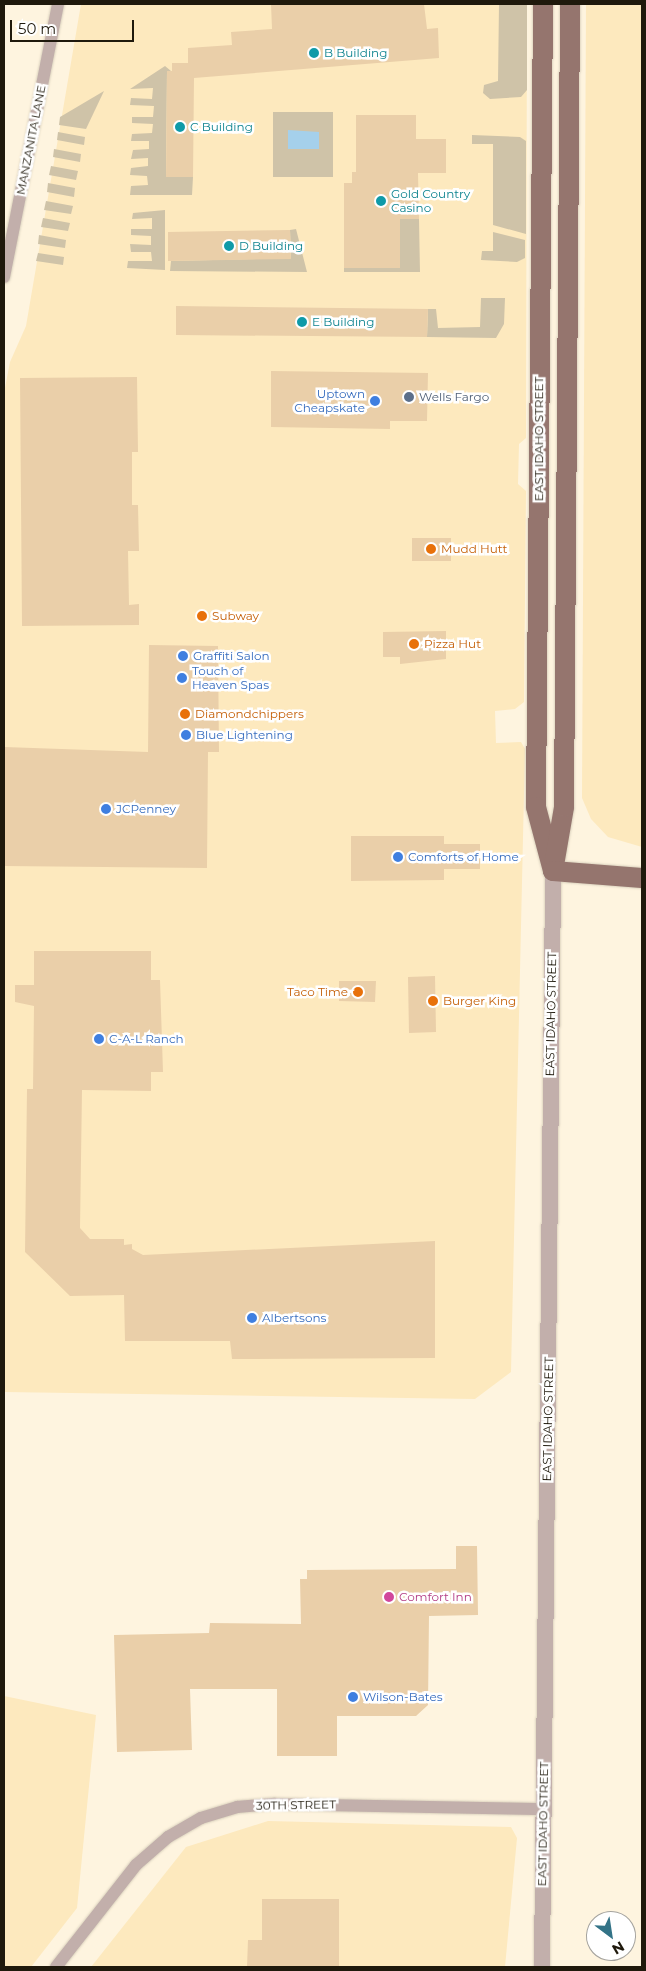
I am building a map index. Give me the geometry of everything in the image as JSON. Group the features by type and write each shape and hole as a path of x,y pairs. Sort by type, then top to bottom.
{"main road":[{"name":"EAST IDAHO STREET","path":"543,4 536,807 553,871"},
{"name":"EAST IDAHO STREET","path":"553,871 564,814 570,4"},
{"path":"553,871 642,878"}],"street":[{"name":"MANZANITA LANE","path":"4,277 58,4"},
{"name":"EAST IDAHO STREET","path":"542,1967 553,871"},
{"name":"30TH STREET","path":"56,1967 136,1865 168,1837 201,1818 237,1807 275,1804 544,1808"}],"shaded area":[{"path":"81,4 527,4 526,438 519,444 518,484 526,491 524,702 515,709 495,711 496,743 521,742 525,749 511,1372 475,1399 4,1392 4,393 10,362 26,326"},
{"path":"499,4 527,4 527,90 521,97 490,99 483,93 484,85 498,81"},
{"path":"586,4 642,4 642,847 608,837 591,819 582,798"},
{"path":"165,66 171,71 167,71 166,176 193,177 192,195 130,195 131,186 148,185 147,176 130,175 131,168 148,166 148,158 131,159 133,150 149,149 149,141 131,141 132,134 152,133 153,124 132,123 132,117 153,117 154,106 130,105 131,98 152,99 153,88 130,89"},
{"path":"104,91 86,129 59,125 60,117"},
{"path":"273,112 333,112 333,177 273,177"},
{"path":"58,132 85,137 84,145 57,140"},
{"path":"472,135 520,137 526,141 526,234 493,225 493,144 472,144"},
{"path":"54,149 81,154 80,162 53,157"},
{"path":"51,166 78,171 76,180 49,175"},
{"path":"48,183 75,188 74,197 47,192"},
{"path":"46,201 73,206 71,214 44,210"},
{"path":"165,210 165,270 127,268 128,261 152,261 151,252 131,252 130,244 151,245 151,236 131,235 131,229 152,229 152,218 132,219 133,213"},
{"path":"43,218 70,223 68,231 41,227"},
{"path":"400,219 419,219 420,272 344,272 344,268 400,268"},
{"path":"296,229 307,272 170,271 171,261 291,258 290,230"},
{"path":"493,232 525,240 525,258 517,262 481,260 482,251 493,251"},
{"path":"39,235 66,240 65,248 38,244"},
{"path":"38,253 64,257 63,265 36,261"},
{"path":"481,298 505,298 504,324 496,338 427,337 428,309 436,309 438,328 480,327"},
{"path":"4,1696 96,1715 77,1908 31,1967 4,1967"},
{"path":"268,1821 511,1827 517,1838 505,1967 91,1967 186,1847"}],"water":[{"path":"288,130 319,132 319,149 288,149"}],"building":[{"path":"271,4 424,4 427,29 438,28 439,58 194,78 193,177 166,177 167,71 172,71 172,63 188,63 188,48 232,45 231,32 272,29"},
{"name":"Gold Country Casino","path":"356,115 416,115 416,139 446,139 446,173 418,173 419,219 400,219 400,268 344,268 344,183 352,183 352,172 356,172"},
{"name":"D Building","path":"290,230 291,259 168,261 168,232"},
{"name":"E Building","path":"176,306 428,309 427,337 176,335"},
{"path":"271,371 428,373 427,421 390,421 390,429 271,427"},
{"path":"137,377 138,452 132,452 132,505 138,505 139,551 128,551 129,605 139,604 139,625 22,626 20,378"},
{"name":"Mudd Hutt","path":"412,538 451,538 451,561 412,561"},
{"name":"Pizza Hut","path":"446,631 446,659 400,664 400,657 383,657 383,632"},
{"name":"JCPenney","path":"149,645 218,646 219,752 208,752 207,868 4,866 4,747 148,752"},
{"name":"Comforts of Home","path":"351,836 444,836 444,844 480,844 480,869 444,869 444,880 351,881"},
{"path":"34,951 151,951 151,980 160,980 163,1072 151,1072 151,1091 82,1090 80,1228 90,1239 124,1239 124,1245 132,1244 132,1249 143,1255 435,1241 435,1358 232,1359 230,1341 125,1341 124,1295 70,1296 25,1252 27,1089 33,1089 34,1006 15,1002 15,985 34,985"},
{"path":"435,976 436,1032 409,1033 408,977"},
{"path":"339,981 376,981 375,1002 339,1001"},
{"path":"456,1546 477,1546 478,1615 429,1616 428,1705 416,1716 337,1716 337,1756 277,1756 277,1689 190,1689 192,1750 117,1752 114,1635 209,1633 210,1623 301,1624 300,1579 307,1579 307,1570 456,1569"},
{"path":"262,1899 339,1899 339,1967 247,1967 248,1940 262,1940"}],"place":[{"name":"B Building","path":"314,53"},
{"name":"C Building","path":"180,127"},
{"name":"Gold Country Casino","path":"381,201"},
{"name":"D Building","path":"229,246"},
{"name":"E Building","path":"302,322"},
{"name":"Wells Fargo","path":"409,397"},
{"name":"Uptown Cheapskate","path":"375,401"},
{"name":"Mudd Hutt","path":"431,549"},
{"name":"Subway","path":"202,616"},
{"name":"Pizza Hut","path":"414,644"},
{"name":"Graffiti Salon","path":"183,656"},
{"name":"Touch of Heaven Spas","path":"182,678"},
{"name":"Diamondchippers","path":"185,714"},
{"name":"Blue Lightening","path":"186,735"},
{"name":"JCPenney","path":"106,809"},
{"name":"Comforts of Home","path":"398,857"},
{"name":"Taco Time","path":"358,992"},
{"name":"Burger King","path":"433,1001"},
{"name":"C-A-L Ranch","path":"99,1039"},
{"name":"Albertsons","path":"252,1318"},
{"name":"Comfort Inn","path":"389,1597"},
{"name":"Wilson-Bates","path":"353,1697"}]}
